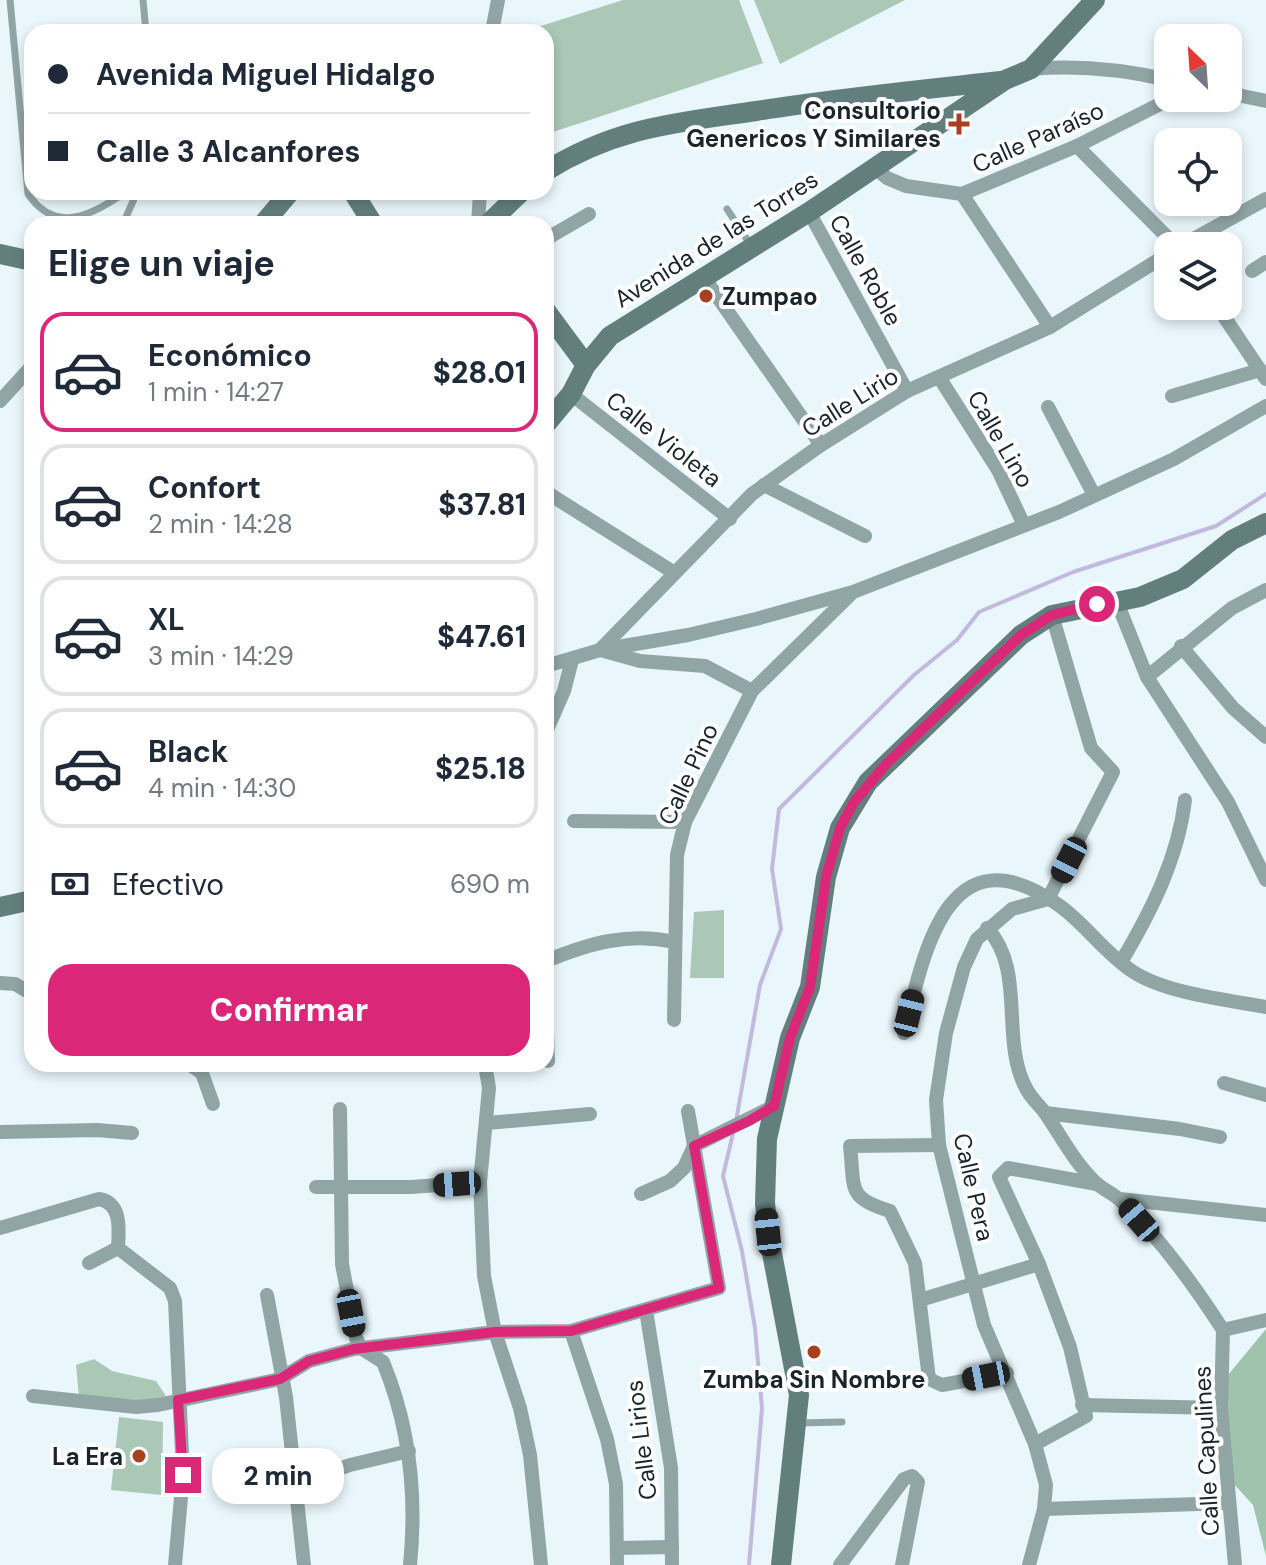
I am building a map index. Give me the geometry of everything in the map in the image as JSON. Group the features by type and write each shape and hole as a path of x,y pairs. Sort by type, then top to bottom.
{"street":[{"path":"494,24 498,0"},
{"name":"Avenida de las Torres","path":"554,414 571,394 586,365 610,336 809,212 1005,80 1031,69 1095,0"},
{"path":"1031,69 1083,65 1154,77"},
{"path":"554,166 575,153 635,129 814,102 1005,80"},
{"path":"1242,96 1266,101"},
{"name":"Calle Paraíso","path":"874,167 887,178 906,186 962,194 1077,146 1154,107"},
{"path":"1077,146 1165,232"},
{"path":"962,194 1050,327"},
{"path":"1205,232 1266,199"},
{"path":"270,216 283,200"},
{"path":"496,216 513,200"},
{"name":"Calle Roble","path":"809,212 907,391"},
{"path":"554,234 589,214"},
{"path":"0,254 24,259"},
{"path":"1252,271 1266,262"},
{"name":"Calle Lirio","path":"600,650 673,572 764,485 821,445 907,391 977,356 1050,327 1154,263"},
{"path":"705,279 821,445"},
{"path":"1172,396 1263,374 1226,320"},
{"path":"554,322 586,365"},
{"path":"0,401 24,375"},
{"name":"Calle Lino","path":"939,377 998,470 1024,525"},
{"name":"Calle Violeta","path":"571,394 730,519"},
{"name":"Calle Pino","path":"554,664 600,650 688,635 853,592 1024,525 1174,459 1266,406"},
{"path":"1048,407 1094,495"},
{"path":"764,485 865,536"},
{"path":"554,497 673,572"},
{"path":"781,1565 799,1423 796,1371 765,1203 767,1139 790,1038 813,974 826,877 840,828 854,802 887,763 999,655 1052,615 1117,602 1183,579 1232,540 1266,523"},
{"path":"1147,677 1181,646 1232,608 1266,590"},
{"name":"Calle Pino","path":"674,1020 677,855 685,822 752,691 853,592"},
{"path":"1117,602 1147,677 1228,802 1266,880"},
{"path":"1048,899 1113,772 1091,748 1052,615"},
{"path":"1181,646 1233,708 1266,737"},
{"path":"600,650 640,661 705,666 752,691"},
{"path":"554,714 572,660"},
{"path":"1121,962 1166,876 1185,800"},
{"path":"574,821 685,822"},
{"path":"904,1033 940,916 950,902 971,884 988,882 1017,884 1048,899 1069,913 1121,962 1150,980 1266,1007"},
{"name":"Calle Pera","path":"1029,1565 1044,1509 1046,1485 1035,1444 984,1325 939,1145 936,1100 946,1033 964,967 977,939 1012,909 1048,899"},
{"path":"0,907 24,902"},
{"path":"987,928 1000,942 1006,958 1019,1072 1071,1154 1097,1184 1120,1199 1175,1262 1223,1330"},
{"path":"554,958 594,943 628,937 675,942"},
{"path":"0,983 15,984 24,989"},
{"path":"201,1072 213,1104"},
{"path":"486,1072 489,1088 487,1123 480,1182 484,1276 495,1332 520,1408 530,1455 541,1565"},
{"path":"1224,1083 1266,1095"},
{"path":"641,1194 670,1181 684,1168 698,1144 774,1106"},
{"path":"340,1109 344,1189 342,1264 361,1348 383,1362 409,1451 414,1510 410,1565"},
{"path":"33,1396 136,1407 280,1379 309,1361 361,1348 495,1332 571,1331 719,1288 698,1144 688,1111"},
{"path":"1045,1113 1180,1129 1220,1137"},
{"path":"487,1123 590,1114"},
{"path":"0,1132 97,1130 132,1133"},
{"path":"939,1145 850,1146 857,1195 863,1203 890,1211 897,1219 915,1263 929,1379 934,1384 1007,1373"},
{"path":"1035,1444 1084,1420 1082,1405 1070,1347 1039,1264 999,1177 1008,1168 1097,1184"},
{"path":"316,1187 344,1189 480,1182"},
{"path":"1,1223 99,1199 115,1208 119,1225 118,1248"},
{"path":"1120,1199 1266,1215"},
{"path":"89,1263 118,1248"},
{"path":"118,1248 170,1288 175,1301 183,1475 175,1565"},
{"path":"920,1300 1039,1264"},
{"path":"267,1295 275,1329 280,1379 286,1397 304,1565"},
{"name":"Calle Lirios","path":"646,1310 671,1468 672,1565"},
{"name":"Calle Capulines","path":"1235,1565 1221,1408 1223,1330 1266,1320"},
{"path":"571,1331 607,1439 616,1484 617,1565"},
{"path":"1082,1405 1221,1408"},
{"path":"296,1484 350,1465 409,1451"},
{"path":"840,1565 904,1479 912,1476 918,1482 902,1565"},
{"path":"1044,1509 1229,1503"},
{"path":"617,1548 672,1547"}],"lane":[{"path":"10,0 24,151"},
{"path":"143,0 145,24"},
{"path":"32,200 40,211 51,216"},
{"path":"74,216 86,214 111,200"},
{"path":"727,209 753,247"},
{"path":"799,1423 842,1422"}],"green space":[{"path":"623,0 739,0 763,63 554,132 554,24 547,24"},
{"path":"754,0 905,0 780,64"},
{"path":"724,910 724,978 690,978 694,912"},
{"path":"1266,1329 1266,1556 1253,1505 1232,1482 1223,1381"},
{"path":"94,1359 112,1371 156,1381 166,1396 141,1403 79,1397 76,1365"},
{"name":"La Era","path":"119,1417 163,1422 162,1495 111,1490"}],"waterway":[{"path":"736,1121 760,985 781,929 772,869 779,809 914,675 957,640 979,612 1073,572 1216,526 1266,494"},
{"path":"734,1129 723,1176 742,1251 755,1328 762,1408 749,1565"}],"place":[{"name":"Consultorio Genericos Y Similares","path":"959,124"},
{"name":"Zumpao","path":"706,296"},
{"name":"Zumba Sin Nombre","path":"814,1352"},
{"name":"La Era","path":"139,1456"}],"route":[{"path":"183,1475 178,1400 280,1379 309,1361 354,1349 495,1332 571,1331 719,1288 694,1146 774,1106 790,1038 810,987 816,961 826,877 840,828 854,802 887,763 1021,635 1052,615 1097,604"}]}
